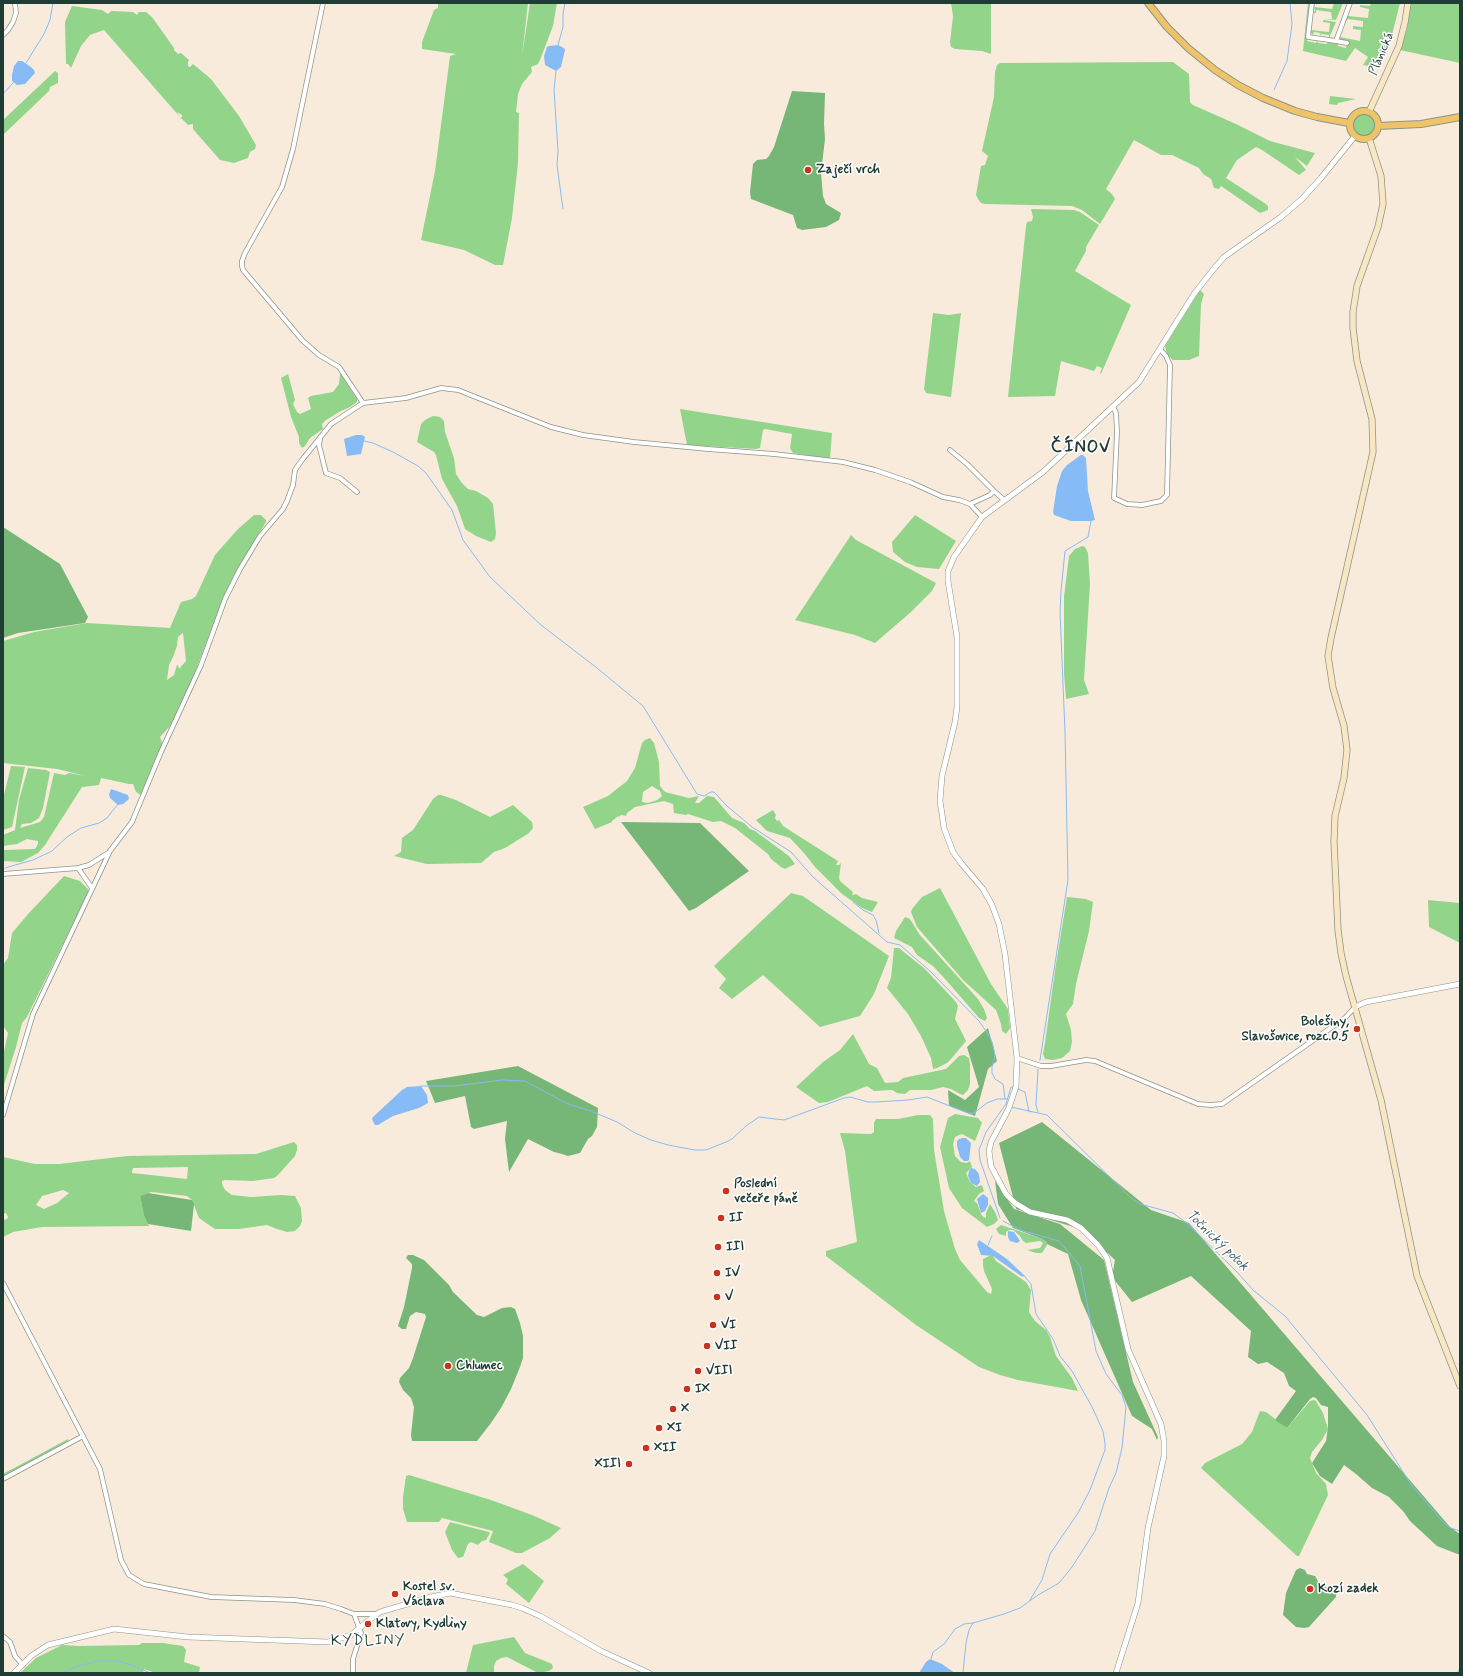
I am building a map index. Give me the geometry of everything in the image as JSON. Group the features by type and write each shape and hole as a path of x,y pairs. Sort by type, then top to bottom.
{"main road":[{"path":"1148,3 1170,30 1188,48 1211,67 1238,85 1262,98 1295,111 1350,123"},
{"name":"Plánická","path":"1369,112 1397,50 1403,33 1408,3"},
{"path":"1357,112 1369,112 1376,117 1378,126 1376,133 1369,138 1362,139 1355,136 1350,130 1350,123 1352,116 1357,112"},
{"path":"1378,126 1421,124 1460,117"},
{"path":"1369,138 1380,172 1382,185 1382,212 1359,279 1353,312 1354,349 1372,419 1373,452 1328,656 1333,688 1344,726 1347,750 1344,778 1335,816 1334,869 1341,954 1381,1100 1417,1276 1460,1386"}],"street":[{"path":"3,35 13,22 16,13 16,3"},
{"path":"323,3 293,149 282,187 245,253 242,266 243,270 303,341 319,355 343,371 363,403"},
{"path":"1312,3 1308,37 1347,43"},
{"path":"1336,41 1350,3"},
{"path":"1116,1673 1138,1603 1148,1528 1164,1456 1164,1442 1161,1424 1128,1349 1107,1258 1098,1245 1081,1228 1067,1220 1035,1213 1022,1208 1010,1199 997,1179 991,1166 989,1151 991,1142 1012,1102 1017,1081 1017,1058 1000,924 983,889 953,852 944,828 940,801 942,776 955,722 957,707 958,637 948,581 948,571 954,557 982,517 1043,472 1139,382 1194,294 1224,257 1281,217 1302,200 1355,136"},
{"path":"1113,407 1116,413 1117,432 1114,498 1122,503 1132,505 1142,505 1161,501 1167,495 1170,365 1166,356 1160,349"},
{"path":"3,1115 33,1014 110,851 134,817 161,752 201,665 226,599 240,569 260,536 283,509 293,485 295,470 321,436 335,421 363,403 376,403 406,398 441,388 458,390 551,427 583,435 634,442 774,454 843,462 875,470 910,482 943,497 970,504 982,517"},
{"path":"321,436 319,445 326,473 340,478 357,492"},
{"path":"950,450 967,464 1004,500"},
{"path":"970,504 990,495 994,491"},
{"path":"3,874 78,868 89,865 110,851"},
{"path":"78,868 92,888"},
{"path":"1017,1058 1041,1066 1051,1066 1086,1060 1095,1061 1198,1104 1222,1104 1345,1018 1355,1007 1366,1002 1460,984"},
{"path":"3,1283 100,1469 124,1568 128,1575 136,1580 144,1584 211,1597 270,1598 309,1602 342,1608 354,1614 377,1614 431,1597 450,1593 512,1605 540,1616 601,1651 649,1673"},
{"path":"3,1479 83,1436"},
{"path":"353,1673 353,1659 361,1633 354,1614"},
{"path":"14,1673 38,1650 48,1645 114,1629 188,1637 328,1642 346,1637 377,1614"},
{"path":"3,1636 10,1642 15,1656 23,1665"}],"green space":[{"path":"438,3 528,3 522,56 530,3 557,3 553,26 540,60 538,64 531,67 532,72 522,84 518,94 516,112 519,113 518,163 512,218 503,265 495,265 464,250 421,240 435,171 450,56 456,54 422,49 422,42 434,10 438,8"},
{"path":"951,3 991,3 991,54 982,51 955,49 951,47 950,43 953,16"},
{"path":"1308,3 1310,3 1307,41 1316,43 1317,40 1318,43 1327,44 1328,42 1338,44 1338,46 1346,48 1348,42 1340,40 1340,37 1360,41 1361,30 1353,29 1353,26 1363,27 1363,21 1348,19 1345,22 1348,16 1368,18 1369,9 1360,7 1360,5 1370,6 1371,3 1400,3 1392,35 1379,68 1363,65 1368,57 1355,48 1346,61 1303,51"},
{"path":"1334,3 1343,3 1336,20 1323,19 1332,19 1331,12 1316,10 1316,13 1313,13 1315,11 1314,7 1332,9"},
{"path":"1410,3 1460,3 1460,63 1400,50 1407,29"},
{"path":"72,6 102,10 108,14 111,11 133,12 137,15 139,12 146,12 152,17 174,50 178,54 181,53 189,60 188,66 190,67 193,64 211,79 239,116 256,145 255,149 250,152 248,158 234,163 220,160 193,129 193,124 188,125 180,117 104,30 90,35 81,46 71,68 68,64 66,64 65,22"},
{"path":"1323,20 1336,22 1329,38 1329,35 1321,34 1321,37 1320,33 1314,32 1313,35 1311,33 1311,30 1329,32 1330,23 1323,22"},
{"path":"1173,62 1189,74 1190,102 1193,105 1270,141 1315,153 1307,166 1295,157 1306,170 1299,175 1256,147 1237,160 1226,178 1266,204 1268,206 1268,210 1260,213 1221,186 1219,189 1214,188 1211,179 1203,174 1199,168 1172,155 1161,155 1134,140 1106,189 1115,199 1100,224 1082,210 1072,206 985,204 981,203 978,199 976,195 981,166 985,165 988,156 982,151 994,97 995,72 997,65 1000,63"},
{"path":"55,71 58,73 58,83 50,87 49,91 3,135 3,120"},
{"path":"792,91 825,93 825,139 821,173 823,196 826,204 841,213 839,220 826,227 802,230 797,228 793,215 751,199 750,192 753,164 757,160 766,159 774,147"},
{"path":"1330,96 1356,99 1338,103 1337,105 1329,104"},
{"path":"1364,114 1372,117 1375,125 1372,133 1364,136 1356,133 1353,125 1356,117"},
{"path":"1031,209 1074,210 1080,212 1099,225 1086,247 1086,251 1075,271 1131,305 1101,374 1102,368 1097,366 1094,371 1061,361 1055,396 1008,397 1026,226 1027,222 1032,221 1033,217"},
{"path":"1200,290 1204,294 1201,304 1199,356 1189,360 1173,360 1167,355 1165,346"},
{"path":"933,313 949,315 961,313 951,397 926,393 924,389"},
{"path":"340,373 357,399 357,402 326,420 322,424 323,429 310,438 302,448 291,417 281,378 288,374 295,400 293,404 297,412 300,414 311,409 308,398 311,396 333,392 339,384"},
{"path":"680,409 832,433 830,459 793,453 790,448 792,434 765,429 763,430 760,448 756,449 687,445"},
{"path":"433,416 440,417 444,421 445,432 454,458 456,474 461,482 468,489 476,491 488,498 493,504 496,533 495,539 491,542 476,536 465,529 457,506 442,479 436,455 434,452 417,442 421,424"},
{"path":"254,515 261,515 266,520 233,577 186,695 170,726 160,737 163,745 141,795 136,792 133,784 101,778 99,785 82,787 45,845 38,853 21,862 3,861 3,850 35,849 38,844 38,841 27,839 17,844 3,846 3,835 15,830 19,800 28,768 46,770 50,772 43,808 39,818 31,823 22,824 20,828 40,822 44,817 54,773 65,775 69,773 86,776 57,769 3,763 3,641 34,632 87,623 170,628 181,602 192,599 196,596 215,555 238,529","holes":["183,633 186,661 179,669 177,665 174,675 167,680 169,665 177,646 178,637"]},
{"path":"915,515 956,541 939,569 917,567 905,562 893,552 892,542"},
{"path":"3,527 60,564 88,617 85,623 18,633 3,638"},
{"path":"851,535 856,540 936,583 932,591 911,612 875,643 855,635 795,620"},
{"path":"1082,546 1085,547 1088,553 1090,584 1084,680 1089,694 1066,699 1064,673 1064,597 1069,556 1075,549"},
{"path":"650,738 654,743 659,762 660,786 665,792 689,798 699,796 695,803 699,803 707,796 714,797 732,818 744,823 750,829 755,831 789,856 795,864 785,869 735,828 721,821 713,822 688,814 674,813 673,804 664,801 635,807 627,813 626,816 622,815 617,817 612,822 595,829 583,807 608,796 627,781 635,768 642,743","holes":["652,786 660,791 662,796 657,800 648,803 642,802 643,792"]},
{"path":"11,766 25,767 12,827 3,830 3,799"},
{"path":"438,795 456,800 490,817 513,805 532,822 533,828 529,833 505,848 494,852 481,863 427,864 394,856 401,852 402,838 413,830 433,799"},
{"path":"773,810 776,815 775,818 777,821 779,820 783,826 838,861 836,865 841,863 840,881 853,892 852,895 856,894 862,898 878,902 872,912 862,908 842,894 815,867 790,838 767,831 756,820"},
{"path":"621,822 700,823 749,871 696,908 689,911"},
{"path":"64,876 80,881 88,889 88,893 27,1017 22,1023 3,1088 3,1056 8,1033 3,1026 3,965 8,958 12,933"},
{"path":"940,888 991,984 1008,1009 1010,1028 1006,1034 1002,1031 996,1010 963,980 917,927 911,912 912,909 922,897"},
{"path":"791,893 803,896 889,956 874,994 860,1016 820,1027 763,975 732,999 719,988 726,979 714,966"},
{"path":"1067,897 1086,899 1093,902 1089,931 1076,984 1073,1004 1066,1014 1071,1030 1072,1042 1070,1051 1062,1058 1053,1060 1045,1059 1043,1054"},
{"path":"1428,900 1460,903 1460,943 1429,927"},
{"path":"905,917 910,919 920,935 978,999 987,1018 985,1021 979,1018 933,966 917,955 912,947 894,938 896,931"},
{"path":"894,948 899,948 925,969 958,1006 955,1019 966,1041 947,1063 937,1068 933,1069 931,1058 921,1036 908,1014 887,988 891,978"},
{"path":"988,1028 997,1061 988,1069 975,1116 949,1106 948,1090 965,1100 979,1087 967,1047"},
{"path":"853,1034 869,1064 877,1068 885,1083 898,1082 903,1078 946,1069 959,1056 964,1055 969,1058 970,1064 970,1084 968,1090 963,1095 943,1087 931,1090 910,1090 905,1094 897,1093 892,1090 874,1091 867,1086 828,1102 819,1103 796,1087 823,1062 840,1050"},
{"path":"518,1066 598,1108 597,1127 580,1153 568,1156 554,1152 528,1139 509,1172 505,1139 507,1121 474,1129 471,1127 465,1096 435,1103 426,1081"},
{"path":"955,1114 978,1118 982,1123 975,1141 962,1134 955,1137 953,1144 955,1156 961,1162 967,1163 970,1161 972,1167 966,1173 970,1182 976,1187 982,1185 984,1191 979,1194 974,1201 977,1203 982,1216 986,1218 986,1213 990,1204 995,1212 998,1220 994,1224 987,1227 962,1208 949,1188 940,1147 948,1118"},
{"path":"918,1115 930,1115 933,1119 934,1150 944,1211 955,1249 960,1260 987,1292 991,1294 992,1289 983,1265 983,1259 989,1256 993,1256 996,1261 1026,1282 1031,1290 1029,1312 1035,1321 1046,1330 1050,1337 1056,1356 1072,1378 1078,1391 1018,1380 979,1367 916,1325 826,1256 826,1251 857,1242 845,1151 840,1133 871,1134 874,1132 874,1123 876,1119 898,1119"},
{"path":"1042,1122 1151,1210 1189,1223 1450,1527 1460,1534 1460,1555 1437,1546 1410,1521 1403,1511 1389,1497 1372,1488 1344,1465 1332,1484 1320,1476 1312,1463 1326,1441 1328,1407 1321,1405 1316,1398 1313,1397 1287,1428 1275,1420 1296,1391 1289,1386 1284,1373 1267,1362 1258,1364 1248,1357 1251,1331 1191,1276 1132,1302 1112,1277 1115,1260 1083,1230 1016,1209 999,1143"},
{"path":"294,1142 297,1145 295,1156 274,1178 253,1181 225,1180 222,1181 222,1184 225,1190 232,1195 251,1197 281,1195 295,1196 301,1208 302,1221 300,1226 295,1231 287,1232 267,1225 239,1229 215,1229 199,1218 192,1200 187,1196 151,1192 140,1196 144,1216 149,1226 42,1227 13,1232 3,1237 3,1220 7,1219 8,1217 6,1213 3,1214 3,1157 35,1164 59,1164 127,1156 256,1154","holes":["188,1167 187,1179 132,1173 133,1168","63,1190 69,1193 57,1203 44,1209 36,1205 42,1196"]},
{"path":"995,1181 1014,1209 1060,1224 1104,1260 1133,1382 1158,1437 1157,1440 1152,1429 1132,1416 1081,1300 1068,1254 1047,1244 1047,1242 1040,1238 1013,1228 998,1204"},
{"path":"148,1193 192,1200 194,1204 191,1231 148,1224 144,1216 140,1196"},
{"path":"1001,1225 1040,1238 1047,1242 1047,1245 1042,1253 1027,1250 1040,1248 1043,1243 1040,1241 1026,1243 1013,1230 1006,1232 1006,1236 999,1234 996,1229"},
{"path":"408,1255 413,1255 424,1260 449,1285 453,1292 477,1315 484,1317 502,1308 511,1307 515,1309 523,1336 523,1358 511,1389 501,1408 477,1441 412,1441 411,1435 414,1407 411,1398 403,1390 399,1382 400,1378 409,1368 426,1317 425,1314 416,1312 410,1316 406,1329 402,1329 398,1326 404,1307 412,1268 412,1264 406,1258"},
{"path":"1314,1400 1323,1413 1328,1429 1322,1440 1312,1452 1310,1458 1316,1473 1326,1484 1328,1495 1299,1556 1297,1556 1201,1468 1205,1463 1242,1444 1252,1432 1260,1411 1266,1412 1287,1428 1310,1401"},
{"path":"68,1439 68,1441 3,1477 3,1474"},
{"path":"409,1475 491,1500 532,1515 561,1528 550,1538 522,1553 516,1553 489,1542 493,1531 442,1518 439,1522 407,1522 403,1509 403,1497 406,1476"},
{"path":"450,1522 490,1533 486,1540 482,1541 478,1545 471,1542 468,1544 463,1557 458,1558 452,1550 445,1532"},
{"path":"523,1564 544,1581 529,1603 506,1584 508,1579 503,1575"},
{"path":"1300,1568 1305,1570 1307,1574 1315,1576 1318,1581 1336,1594 1336,1597 1309,1627 1304,1628 1296,1627 1283,1615 1286,1593 1296,1570"},
{"path":"514,1637 525,1653 552,1664 553,1668 549,1671 538,1673 507,1657 496,1661 494,1673 466,1673 473,1645"},
{"path":"142,1643 163,1643 183,1646 186,1650 184,1662 200,1667 199,1673 156,1673 144,1669 143,1673 20,1673 36,1658 62,1645 139,1645"}],"water":[{"path":"558,45 565,50 561,67 556,71 545,65 544,56 547,47"},
{"path":"18,61 22,61 31,67 35,73 25,84 17,85 12,81 14,66"},
{"path":"356,435 362,435 365,437 361,454 347,456 344,439"},
{"path":"1081,455 1086,458 1088,491 1095,520 1071,521 1054,515 1053,512 1057,486 1062,471 1067,465"},
{"path":"111,789 128,795 129,799 123,804 118,805 110,798 109,794"},
{"path":"421,1086 427,1095 428,1103 419,1108 393,1116 378,1125 375,1125 372,1119 373,1117 402,1090 407,1087"},
{"path":"966,1138 971,1143 968,1161 964,1161 960,1157 957,1146 957,1141"},
{"path":"971,1168 975,1169 979,1174 980,1182 977,1186 971,1183 968,1176"},
{"path":"983,1194 988,1198 988,1205 985,1211 981,1213 977,1199"},
{"path":"1008,1231 1014,1232 1020,1241 1017,1243 1010,1241"},
{"path":"979,1240 1007,1259 1026,1277 1021,1276 993,1256 981,1255 977,1244"},
{"path":"930,1659 942,1664 955,1673 919,1673 926,1662"}],"waterway":[{"path":"26,63 44,34 50,20 53,3"},
{"path":"558,45 563,27 565,3"},
{"path":"1274,90 1287,61 1292,24 1290,3"},
{"path":"556,71 554,90 558,151 557,165 563,209"},
{"path":"3,94 13,83"},
{"path":"364,441 373,443 393,452 418,466 426,473 452,510 463,540 490,577 541,625 643,706 697,794 704,796 714,792 727,806 752,827 791,852 813,877 887,942 900,945 931,972 979,1021 990,1037 993,1045 995,1056 992,1073 995,1079 1003,1084 1005,1099"},
{"path":"1040,1060 1068,880 1065,732 1060,612 1061,591 1065,551 1088,537 1091,521"},
{"path":"5,868 33,860 52,851 67,837 81,828 99,823 107,818 118,804"},
{"path":"853,902 863,910 873,915 876,920 879,933"},
{"path":"1038,1069 1036,1105 1038,1112"},
{"path":"421,1086 454,1086 502,1080 525,1081 568,1104 591,1111 617,1122 635,1133 651,1140 695,1150 706,1150 732,1139 746,1126 759,1117 784,1120 850,1097 868,1102 908,1100 927,1097 968,1113 974,1113 987,1103 997,1099 1007,1099"},
{"path":"1006,1104 1011,1087 1013,1087"},
{"path":"1018,1089 1025,1092 1029,1112"},
{"name":"Točnický potok","path":"1000,1218 980,1160 979,1150 986,1132 1006,1104 1008,1105"},
{"name":"Točnický potok","path":"1011,1107 1047,1115 1131,1198 1140,1204 1173,1213 1188,1224 1237,1272 1253,1290 1285,1316 1367,1415 1412,1486 1444,1523 1451,1528 1460,1531"},
{"name":"Točnický potok","path":"963,1673 966,1643 969,1630 973,1623 1020,1608 1038,1595 1059,1583 1072,1567 1095,1531 1109,1488 1116,1473 1122,1448 1126,1407 1122,1395 1106,1374 1096,1351 1080,1266 1059,1241 1020,1230 1003,1221"},
{"path":"988,1245 992,1236"},
{"path":"1025,1277 1031,1284 1036,1314 1053,1339 1060,1356 1072,1371 1092,1407 1103,1431 1105,1443 1105,1450 1090,1490 1078,1513 1050,1554 1042,1580 1030,1600"},
{"path":"47,1453 68,1442"},
{"path":"931,1659 933,1652 944,1644 955,1629 964,1624 973,1623"},
{"name":"Točnický potok","path":"63,1673 78,1666 98,1661 117,1661 135,1666 150,1673"},
{"path":"1457,1673 1460,1668"}],"place":[{"name":"Zaječí vrch","path":"808,170"},
{"name":"Bolešiny, Slavošovice, rozc.0.5","path":"1357,1029"},
{"name":"Poslední večeře páně","path":"726,1191"},
{"name":"II","path":"721,1218"},
{"name":"III","path":"718,1247"},
{"name":"IV","path":"717,1273"},
{"name":"V","path":"717,1297"},
{"name":"VI","path":"713,1325"},
{"name":"VII","path":"707,1346"},
{"name":"Chlumec","path":"448,1366"},
{"name":"VIII","path":"698,1371"},
{"name":"IX","path":"687,1389"},
{"name":"X","path":"673,1409"},
{"name":"XI","path":"659,1428"},
{"name":"XII","path":"646,1448"},
{"name":"XIII","path":"629,1464"},
{"name":"Kozí zadek","path":"1310,1589"},
{"name":"Kostel sv. Václava","path":"395,1594"},
{"name":"Klatovy, Kydliny","path":"368,1624"}],"district":[{"name":"ČÍNOV","path":"1081,448"},
{"name":"KYDLINY","path":"368,1642"}]}
